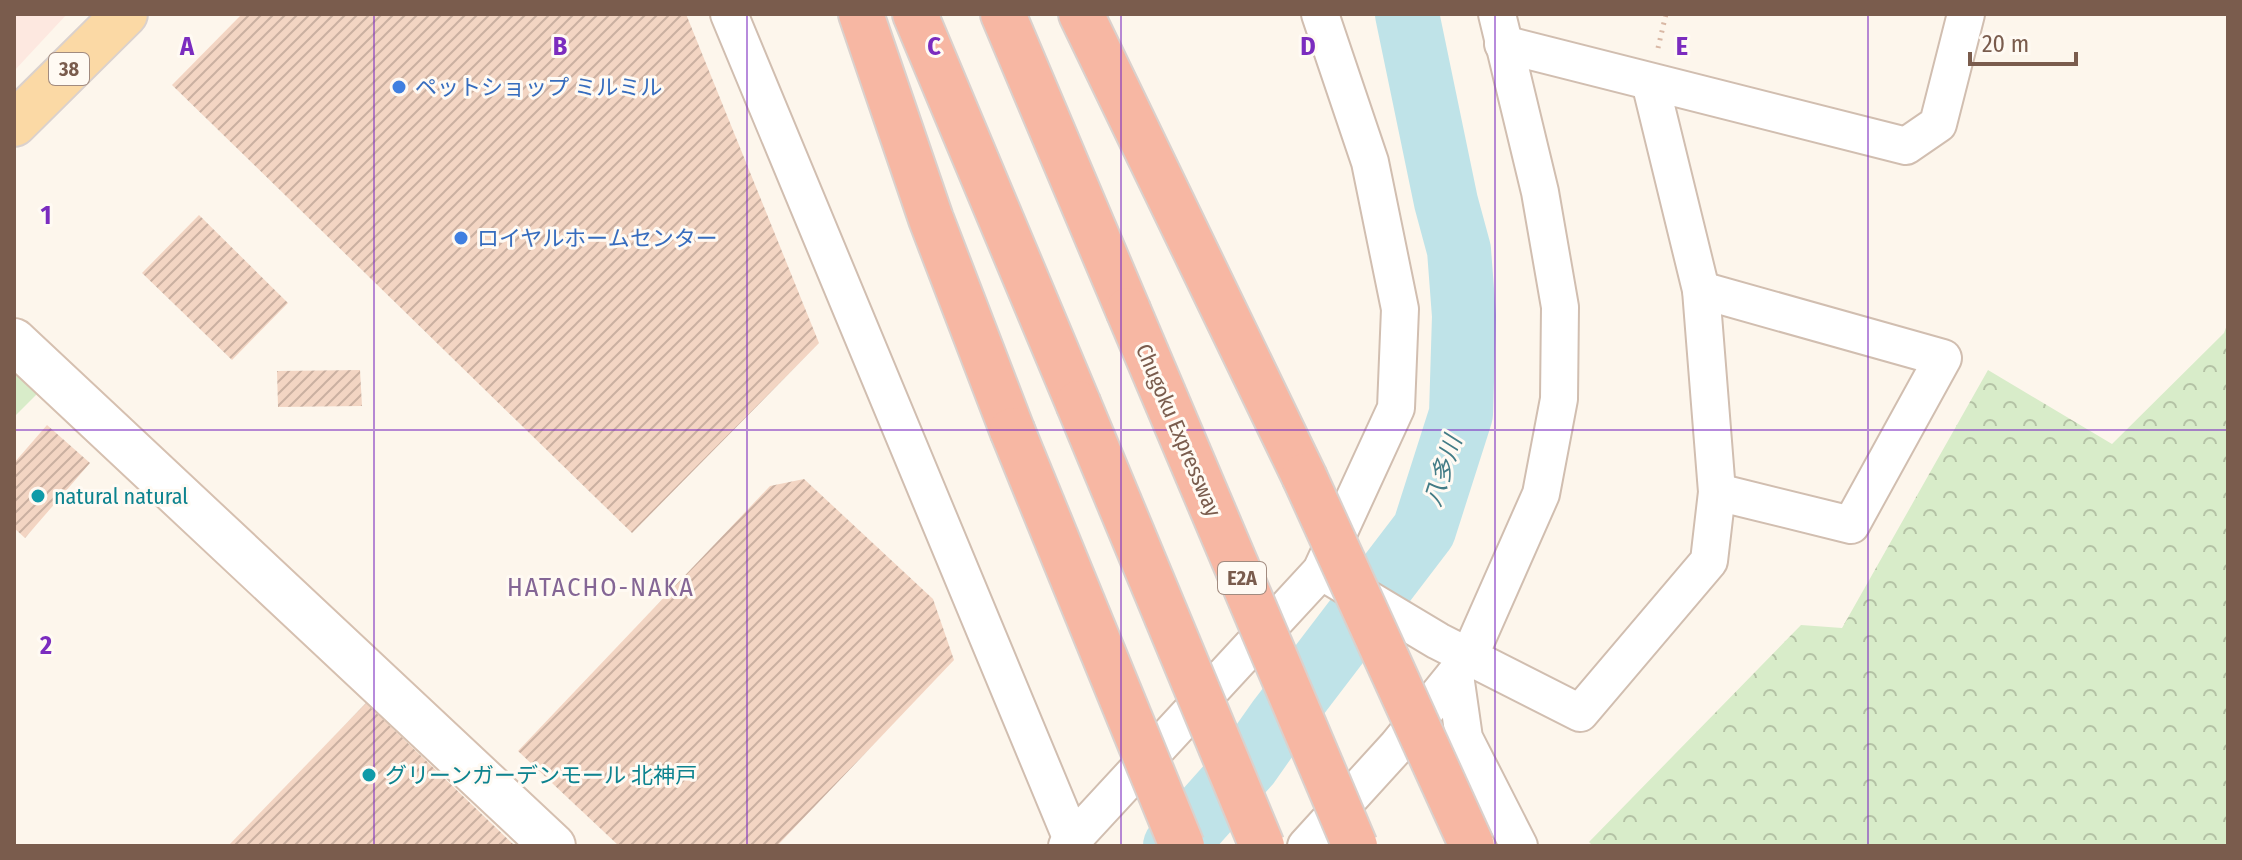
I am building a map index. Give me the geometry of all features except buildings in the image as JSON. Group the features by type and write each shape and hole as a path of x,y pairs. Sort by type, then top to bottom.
{"highway":[{"path":"861,14 931,219 1012,430 1182,846"},
{"path":"915,14 1262,846"},
{"name":"Chugoku Expressway","path":"1003,14 1355,846"},
{"path":"1081,14 1304,476 1472,846"}],"main road":[{"name":"38","path":"14,124 125,14"}],"street":[{"path":"729,14 1070,844 1321,571 1396,408 1400,309 1370,162 1320,14"},
{"path":"1500,29 1650,82 1906,146 1938,124 1966,14"},
{"path":"1306,846 1397,746 1454,658 1541,494 1559,399 1560,307 1540,192 1500,29"},
{"path":"1321,571 1454,658 1580,713 1709,561 1717,492 1701,290 1650,82"},
{"path":"1701,290 1943,358 1851,525 1717,492"},
{"path":"14,341 553,846"},
{"path":"1454,658 1464,738 1519,846"}],"shaded area":[{"path":"14,14 67,14 14,71"}],"green space":[{"path":"2228,322 2228,846 1593,846 1589,842 1801,625 1842,628 1988,370 2112,444 2224,333"},
{"path":"14,371 37,394 14,417"}],"waterway":[{"name":"八多川","path":"1175,846 1248,764 1424,530 1461,414 1464,316 1459,250 1407,14"}],"place":[{"name":"ペットショップ ミルミル","path":"399,87"},
{"name":"ロイヤルホームセンター","path":"461,238"},
{"name":"natural natural","path":"38,496"},
{"name":"グリーンガーデンモール 北神戸","path":"369,775"}],"district":[{"name":"HATACHO-NAKA","path":"601,587"}]}
